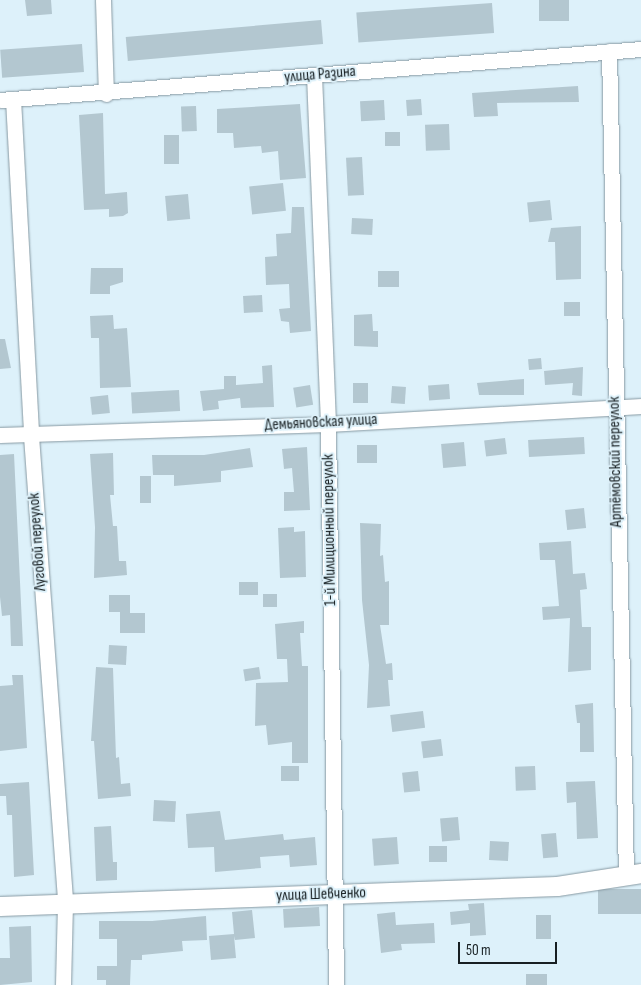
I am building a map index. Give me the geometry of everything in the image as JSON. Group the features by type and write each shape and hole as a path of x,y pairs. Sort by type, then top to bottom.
{"street":[{"path":"103,0 106,94"},
{"name":"улица Разина","path":"6,99 106,94 314,75 641,50"},
{"name":"Артёмовский переулок","path":"609,52 615,406 634,873"},
{"name":"1-й Милиционный переулок","path":"314,75 328,424 337,895 336,985"},
{"name":"Луговой переулок","path":"6,99 64,903 63,985"},
{"name":"Демьяновская улица","path":"0,435 31,436 328,424 641,406"},
{"name":"улица Шевченко","path":"0,906 557,886 634,873"}],"building":[{"path":"25,0 51,0 52,14 27,16"},
{"path":"539,0 569,0 569,21 539,21"},
{"path":"492,3 494,33 358,42 356,12"},
{"path":"321,20 323,44 128,61 126,37"},
{"path":"82,44 84,72 2,78 0,50"},
{"path":"578,86 579,102 497,103 498,116 474,117 472,93"},
{"path":"421,99 422,115 407,116 406,100"},
{"path":"384,100 385,120 361,121 360,101"},
{"path":"300,104 306,178 280,180 278,151 262,153 261,146 234,148 233,133 217,133 217,109"},
{"path":"196,106 197,131 182,132 181,107"},
{"path":"103,113 105,194 127,192 128,213 123,216 109,217 109,209 84,210 79,115"},
{"path":"449,124 450,150 426,151 425,125"},
{"path":"385,132 400,132 400,146 385,146"},
{"path":"164,135 179,135 179,164 164,164"},
{"path":"362,157 364,195 348,196 346,158"},
{"path":"283,183 286,211 252,214 249,187"},
{"path":"188,194 190,219 167,221 165,196"},
{"path":"550,200 552,220 529,222 527,202"},
{"path":"292,207 304,207 311,331 290,333 289,322 281,321 279,309 290,308 289,284 266,285 265,257 277,256 276,234 291,233"},
{"path":"352,218 373,219 372,235 351,234"},
{"path":"581,226 581,279 556,280 555,242 548,242 551,228"},
{"path":"91,268 123,268 123,282 110,286 110,294 90,294"},
{"path":"378,271 399,271 399,287 378,287"},
{"path":"262,295 263,312 244,313 243,296"},
{"path":"564,302 580,302 580,316 564,316"},
{"path":"372,314 373,331 378,331 378,347 354,346 354,315"},
{"path":"113,315 114,329 127,328 131,387 100,388 99,338 91,338 90,316"},
{"path":"0,339 5,339 11,368 0,369"},
{"path":"541,358 542,369 529,370 528,359"},
{"path":"272,365 274,407 241,408 240,398 218,401 219,409 203,411 200,391 224,389 224,376 236,376 236,385 263,383 262,366"},
{"path":"583,367 582,396 572,395 573,383 545,385 544,371"},
{"path":"524,379 524,395 479,395 477,383"},
{"path":"353,383 368,383 368,403 353,403"},
{"path":"449,384 450,399 429,400 428,385"},
{"path":"310,385 313,405 296,407 293,388"},
{"path":"392,386 406,387 405,404 391,403"},
{"path":"179,390 180,411 132,413 131,393"},
{"path":"108,395 110,413 92,415 90,397"},
{"path":"584,437 585,454 529,457 528,440"},
{"path":"505,438 507,454 486,456 484,441"},
{"path":"464,442 466,466 443,468 441,444"},
{"path":"357,445 377,445 377,463 357,463"},
{"path":"307,447 310,510 284,511 284,492 294,492 292,468 284,469 282,449"},
{"path":"250,448 253,467 221,471 221,482 174,486 174,475 153,475 152,455 204,455"},
{"path":"113,453 114,495 110,495 113,526 117,526 119,561 126,561 127,575 94,578 95,527 90,454"},
{"path":"14,454 23,646 11,646 10,615 2,616 0,597 0,455"},
{"path":"140,476 151,476 151,503 140,503"},
{"path":"584,508 586,528 567,530 565,510"},
{"path":"360,523 381,524 380,556 383,555 385,582 389,581 389,625 380,625 386,664 392,663 393,680 388,680 390,706 367,708 369,665 362,600"},
{"path":"294,527 294,532 305,531 306,577 280,578 278,528"},
{"path":"571,541 573,574 585,573 587,589 580,590 582,627 591,627 591,670 568,672 570,618 543,620 542,607 559,606 555,560 540,560 539,543"},
{"path":"239,582 258,582 258,595 239,595"},
{"path":"263,594 277,594 277,607 263,607"},
{"path":"109,595 130,595 130,613 145,613 145,633 120,633 120,612 109,612"},
{"path":"304,621 304,633 300,633 302,666 308,666 308,763 292,763 292,742 268,745 266,725 255,726 256,683 288,682 287,659 277,659 275,624"},
{"path":"109,645 127,646 126,665 108,664"},
{"path":"96,667 113,668 116,758 119,757 121,784 130,783 131,796 98,799 94,741 91,741"},
{"path":"259,667 261,679 245,681 243,670"},
{"path":"12,675 23,675 27,748 0,751 0,686 13,685"},
{"path":"593,703 594,752 580,752 580,723 577,723 575,705"},
{"path":"423,711 425,728 392,732 390,715"},
{"path":"441,739 443,756 423,758 421,741"},
{"path":"281,766 299,766 299,781 281,781"},
{"path":"535,766 536,790 516,791 515,767"},
{"path":"418,771 420,791 404,793 402,773"},
{"path":"595,781 598,838 577,839 576,802 567,803 566,782"},
{"path":"29,782 34,875 14,877 12,815 7,815 6,796 0,796 0,784"},
{"path":"154,800 176,801 175,822 153,821"},
{"path":"220,811 225,840 283,834 284,840 315,837 317,865 290,867 289,855 260,857 261,868 215,872 214,847 188,848 186,814"},
{"path":"458,817 460,840 442,841 440,819"},
{"path":"111,826 113,862 117,862 117,880 96,881 94,827"},
{"path":"556,833 558,857 543,858 541,834"},
{"path":"397,837 399,864 374,866 372,839"},
{"path":"490,841 509,842 508,861 489,860"},
{"path":"429,846 447,846 447,862 429,862"},
{"path":"598,889 641,889 641,914 598,914"},
{"path":"484,903 486,935 470,936 470,923 451,925 450,912 469,910 468,904"},
{"path":"319,907 320,926 284,928 283,909"},
{"path":"252,910 255,938 235,940 234,936 236,958 211,960 209,936 234,934 232,912"},
{"path":"395,912 396,925 434,923 435,943 401,944 402,950 381,953 377,914"},
{"path":"536,915 551,915 551,939 536,939"},
{"path":"206,916 207,940 182,941 183,951 142,955 142,960 131,960 130,985 106,985 106,980 97,980 97,966 117,966 117,939 99,939 99,921 152,921"},
{"path":"31,926 32,982 0,985 0,958 10,958 9,927"},
{"path":"526,974 547,974 547,985 526,985"}]}
